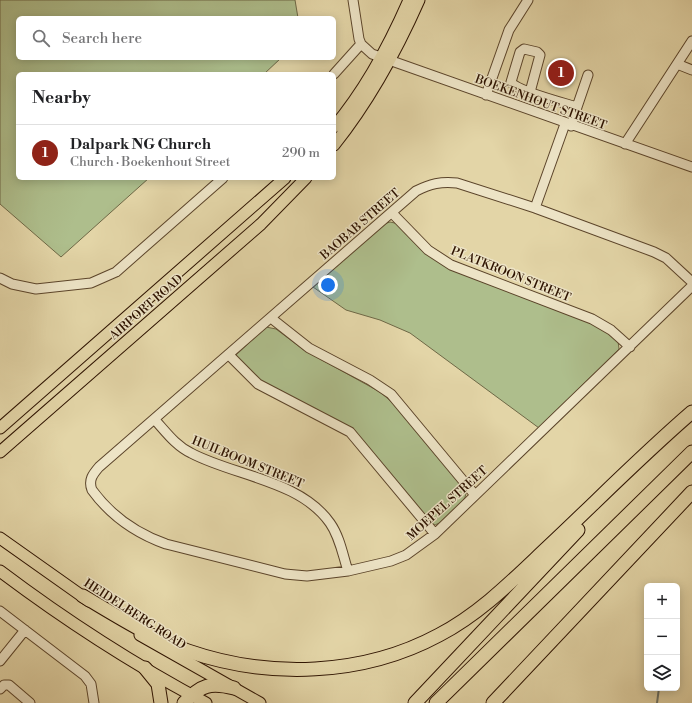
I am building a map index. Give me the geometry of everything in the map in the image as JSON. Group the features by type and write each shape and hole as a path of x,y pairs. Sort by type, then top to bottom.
{"highway":[{"path":"83,596 152,636 188,651 240,664 268,668 312,670 353,665 390,656 439,636 488,603 634,464 692,413"},
{"path":"415,703 637,468 692,413"},
{"path":"436,703 692,452"},
{"path":"493,703 692,492"},
{"path":"145,668 158,684 160,703"},
{"path":"188,699 206,686 213,684 234,688"}],"main road":[{"path":"336,124 364,86 386,60 408,0"},
{"path":"336,142 356,117 419,0"},
{"name":"AIRPORT ROAD","path":"0,428 283,180"},
{"name":"AIRPORT ROAD","path":"0,452 261,224 304,180"},
{"name":"HEIDELBERG ROAD","path":"0,538 160,648 260,703"},
{"path":"0,571 55,611 145,668 188,699 206,703"}],"street":[{"path":"336,72 361,44 353,0"},
{"path":"486,95 509,30 528,0"},
{"path":"625,144 692,41"},
{"name":"BOEKENHOUT STREET","path":"361,44 372,54 386,60 692,168"},
{"path":"530,92 540,55 537,52 524,49 520,52 511,82 515,86 530,92 577,107"},
{"path":"677,64 692,70"},
{"path":"535,208 568,125 577,107 588,75"},
{"path":"0,278 12,284 36,289 91,284 103,280 116,272 221,180"},
{"name":"BAOBAB STREET","path":"94,473 416,191 437,183 446,181 457,182 535,208 654,252 666,258 692,282"},
{"name":"PLATKROON STREET","path":"392,213 428,250 451,265 592,319 611,330 630,347"},
{"name":"MOEPEL STREET","path":"94,473 90,485 96,496 120,520 147,537 166,544 285,574 307,576 348,571 391,561 406,555 435,534 692,286"},
{"path":"272,318 309,348 370,380 391,394 475,495"},
{"path":"229,355 258,384 350,432 435,534"},
{"name":"HUILBOOM STREET","path":"155,420 173,439 191,453 290,491 312,504 323,514 335,532 348,571"},
{"path":"0,611 88,679 91,684 94,703"},
{"path":"0,661 25,630"},
{"path":"0,689 4,685 9,684 30,703"}],"green space":[{"path":"0,0 295,0 298,16 16,16 16,60 279,60 266,72 16,72 16,180 147,180 61,257 0,204"},
{"path":"390,222 399,224 419,247 445,266 592,322 606,330 618,341 619,349 539,428 410,333 380,320 346,310 313,287 384,224"},
{"path":"266,327 276,329 304,350 380,392 394,404 462,486 466,493 458,508 441,522 431,525 359,437 265,386 236,359 236,355"}],"waterway":[{"path":"657,703 659,691"}],"place":[{"name":"Dalpark NG Church","path":"561,73"}]}
